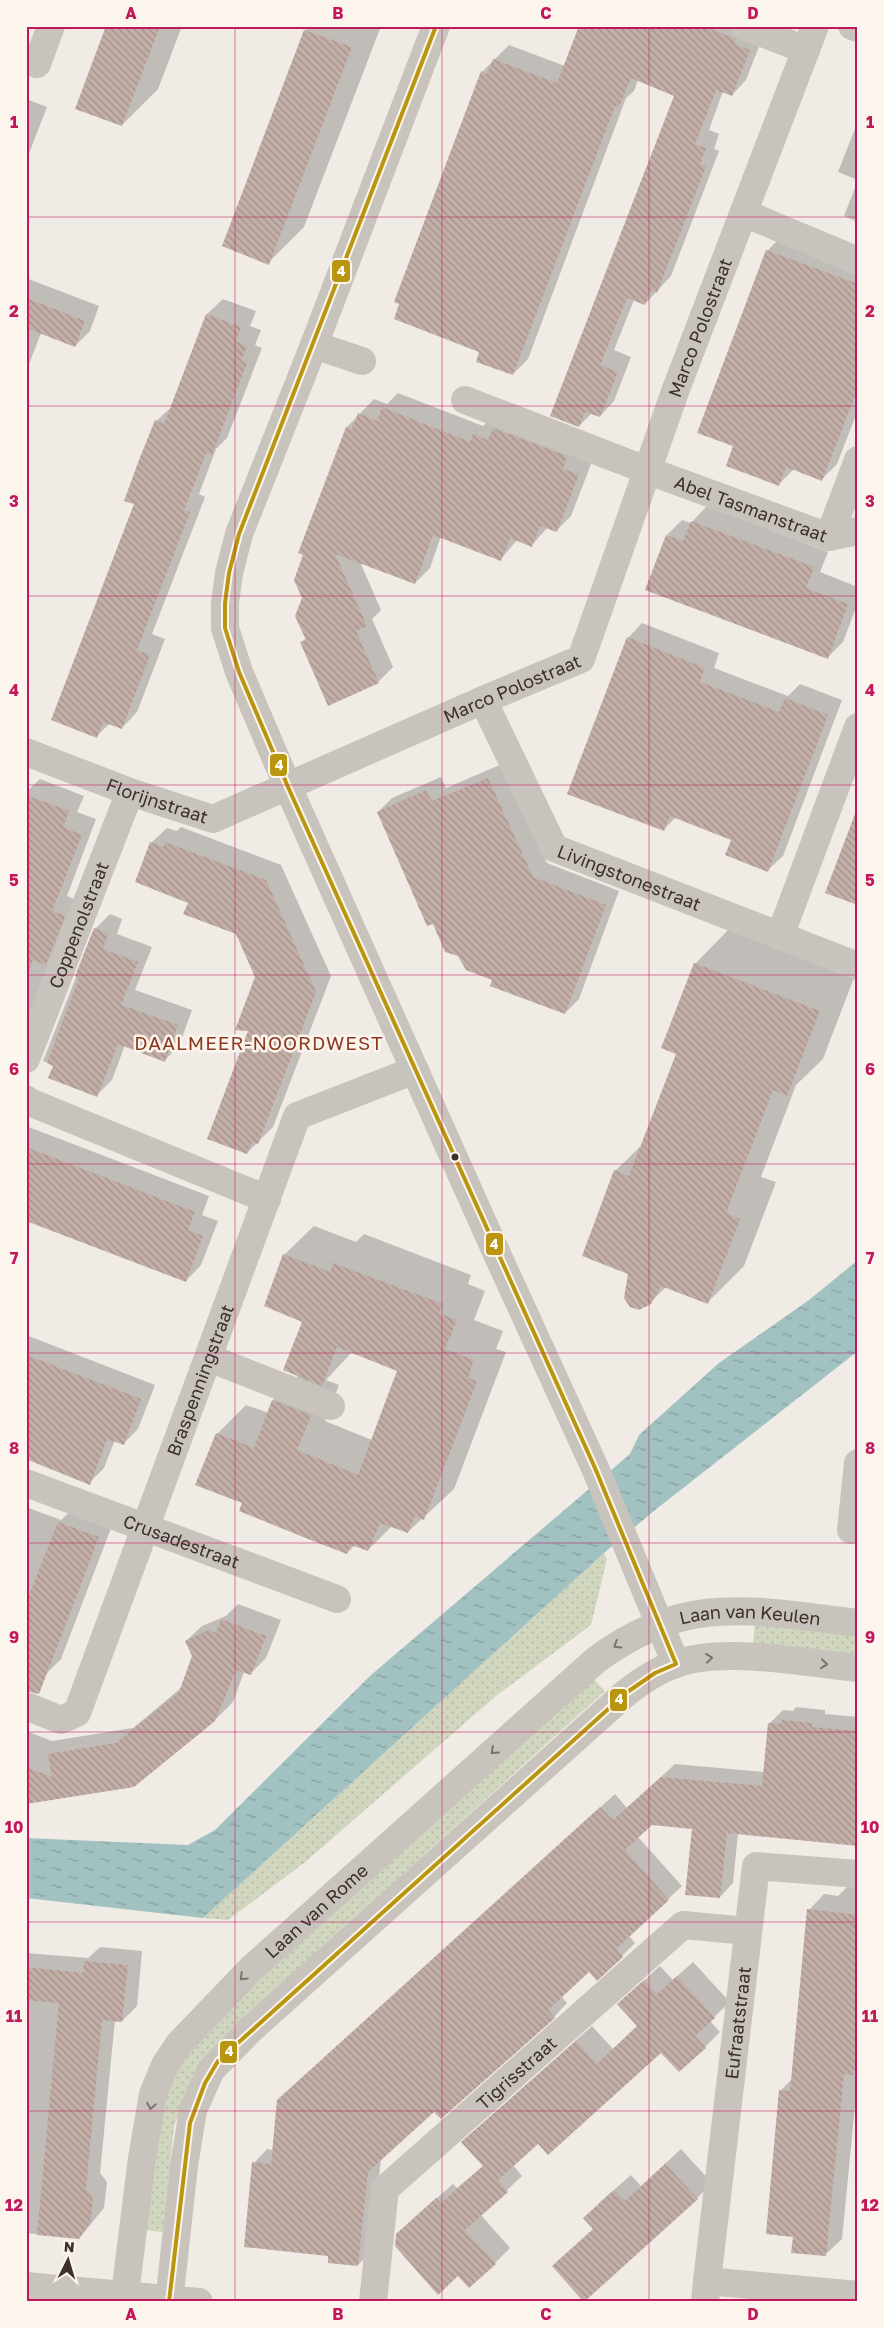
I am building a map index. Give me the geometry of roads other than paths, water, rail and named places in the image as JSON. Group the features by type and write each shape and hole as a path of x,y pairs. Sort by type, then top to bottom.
{"street":[{"path":"26,60 37,64 51,26"},
{"path":"436,26 314,345 238,534 229,573 225,603 225,628 230,651 288,787 496,1254 595,1468 660,1622"},
{"path":"744,26 810,38"},
{"path":"852,26 858,28"},
{"name":"Marco Polostraat","path":"288,787 483,700 582,659 646,470 810,38"},
{"path":"744,213 858,261"},
{"path":"314,345 362,361"},
{"path":"465,400 646,470"},
{"path":"829,536 858,460"},
{"name":"Abel Tasmanstraat","path":"646,470 829,536 858,531"},
{"name":"Livingstonestraat","path":"483,700 554,848 858,966"},
{"path":"780,936 858,727"},
{"name":"Florijnstraat","path":"26,752 130,792 212,819 288,787"},
{"name":"Coppenolstraat","path":"26,1059 130,792"},
{"name":"Braspenningstraat","path":"26,1706 61,1720 77,1713 143,1528 209,1358 297,1116 415,1070"},
{"path":"26,1099 27,1102 267,1199"},
{"path":"209,1358 331,1406"},
{"path":"850,1530 858,1463"},
{"name":"Crusadestraat","path":"26,1483 337,1599"},
{"name":"Laan van Keulen","path":"858,1623 736,1610 701,1612 660,1622 676,1664 731,1656 858,1668"},
{"name":"Laan van Rome","path":"125,2298 142,2158 153,2094 165,2065 179,2044 251,1969 596,1660 629,1637 660,1622"},
{"path":"169,2300 190,2122 205,2083 218,2061 250,2030 626,1693 647,1677 676,1664"},
{"name":"Eufraatstraat","path":"706,2291 756,1866 858,1874"},
{"name":"Tigrisstraat","path":"373,2302 385,2189 684,1925 747,1930"},
{"path":"26,2286 125,2298 200,2302"},
{"path":"706,2291 858,2295"}],"water":[{"path":"858,1260 858,1351 655,1510 604,1553 203,1918 26,1898 26,1838 188,1845 215,1830 371,1675 630,1454 639,1435 719,1363 809,1300"}],"district":[{"name":"DAALMEER-NOORDWEST","path":"259,1042"}]}
